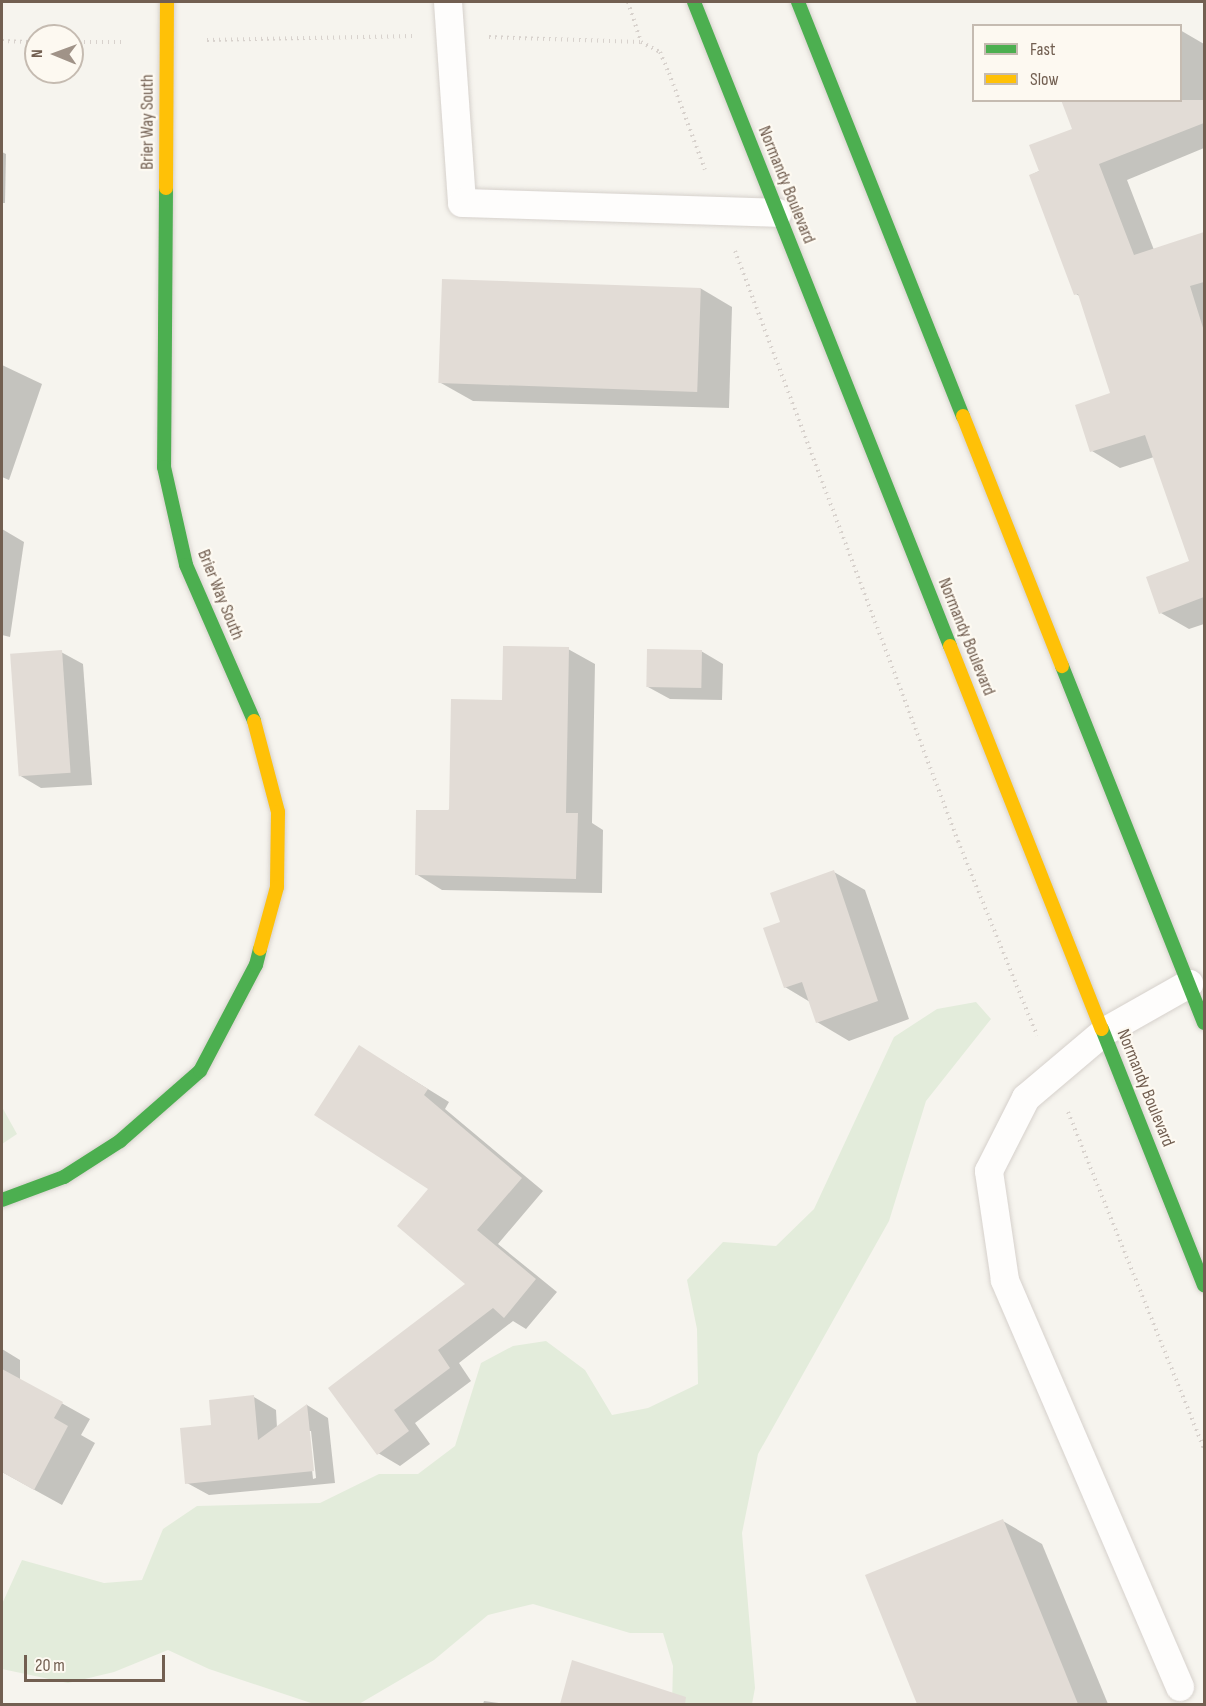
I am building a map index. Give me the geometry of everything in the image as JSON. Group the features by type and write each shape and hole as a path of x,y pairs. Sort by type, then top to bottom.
{"main road":[{"name":"Brier Way South","path":"2,1200 64,1177 120,1142 200,1071 256,966 277,887 278,812 262,739 186,565 164,467 167,2"},
{"name":"Normandy Boulevard","path":"694,2 1204,1285"},
{"path":"798,2 1204,1023"}],"lane":[{"path":"448,2 462,203 778,213"},
{"path":"1180,1687 1005,1280 989,1171 1026,1098 1104,1032 1189,984"}],"path":[{"path":"628,2 641,42"},
{"path":"84,42 450,36 641,42 660,52 954,830 1204,1448"},
{"path":"2,42 24,42"}],"green space":[{"path":"976,1002 991,1019 926,1101 889,1221 758,1454 742,1533 755,1688 752,1704 672,1704 673,1666 663,1633 630,1633 533,1604 488,1615 434,1660 359,1704 314,1704 209,1669 168,1650 114,1672 68,1683 2,1669 2,1604 22,1560 104,1583 142,1580 163,1529 197,1506 320,1503 379,1474 418,1474 455,1446 481,1363 513,1346 546,1341 585,1370 612,1415 648,1408 698,1384 697,1329 687,1280 723,1242 776,1246 814,1209 894,1037 937,1009"},
{"path":"2,1107 17,1134 2,1144"}],"building":[{"path":"1204,100 1204,123 1099,164 1134,255 1204,232 1204,282 1190,286 1204,331 1204,597 1159,614 1146,577 1189,561 1145,435 1090,452 1075,405 1110,393 1078,294 1074,295 1029,175 1039,171 1029,145 1072,129 1062,102"},
{"path":"442,279 701,288 697,392 438,383"},
{"path":"503,646 569,647 566,813 578,813 576,879 415,875 416,810 449,810 451,699 502,700"},
{"path":"647,649 702,650 701,688 646,687"},
{"path":"62,650 71,773 19,776 10,654"},
{"path":"834,870 878,1001 816,1023 802,982 784,988 763,928 780,922 770,893"},
{"path":"359,1045 428,1089 424,1095 522,1178 477,1230 536,1279 504,1318 493,1308 438,1350 450,1368 394,1410 409,1431 377,1455 328,1388 465,1284 397,1226 428,1189 314,1115"},
{"path":"2,1369 63,1402 54,1418 68,1426 34,1490 2,1472"},
{"path":"254,1395 258,1440 307,1404 314,1471 185,1484 180,1428 211,1425 209,1400"},
{"path":"1003,1519 1078,1704 917,1704 865,1575"},
{"path":"572,1660 686,1697 685,1704 560,1704"}],"traffic: fast":[{"path":"694,2 950,646"},
{"path":"798,2 963,416"},
{"path":"166,188 164,467 186,565 254,721"},
{"path":"1062,666 1204,1023"},
{"path":"2,1200 64,1177 120,1141 200,1071 256,965 260,949"},
{"path":"1102,1029 1204,1285"}],"traffic: slow":[{"path":"166,188 167,2"},
{"path":"963,416 1062,666"},
{"path":"950,646 1102,1029"},
{"path":"254,721 278,812 277,887 260,949"}]}
